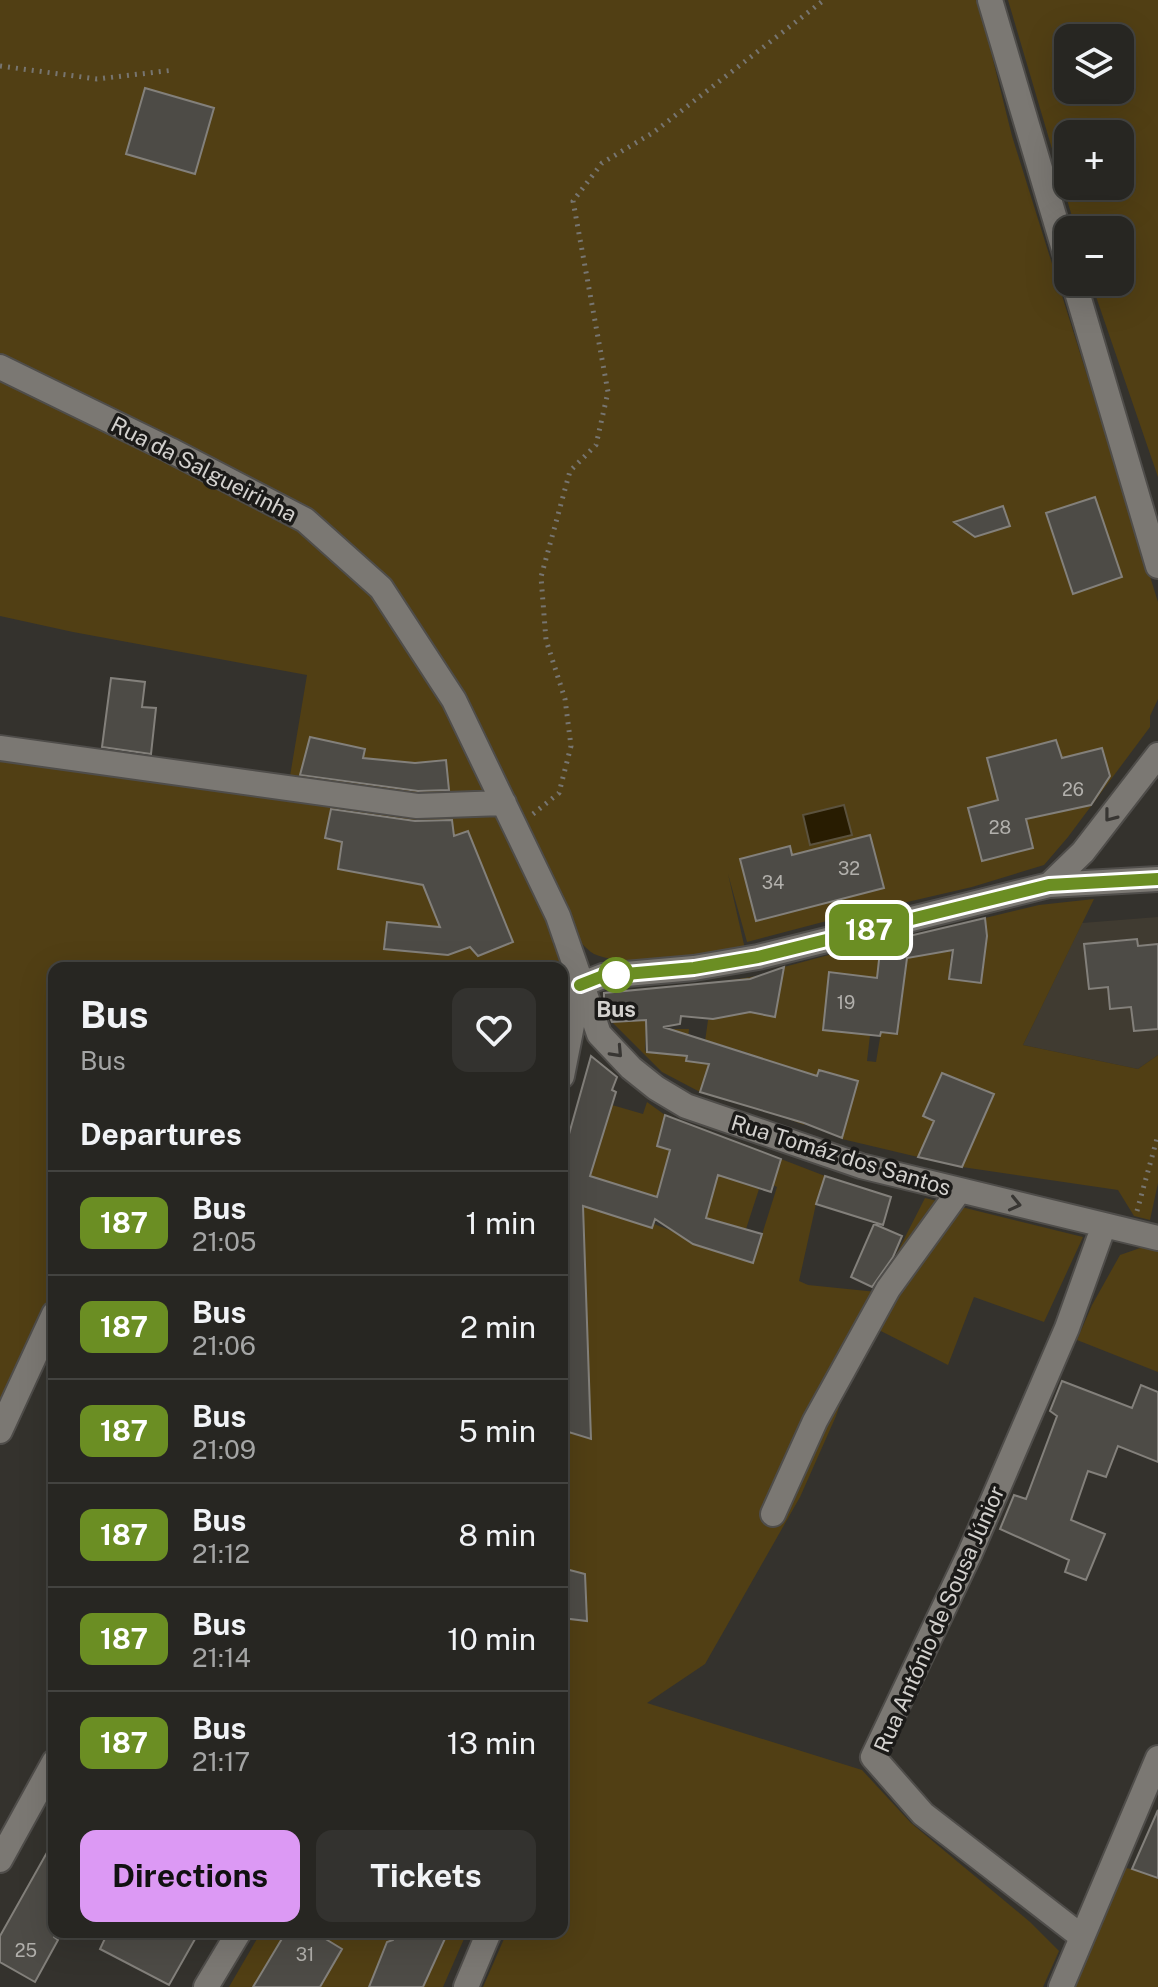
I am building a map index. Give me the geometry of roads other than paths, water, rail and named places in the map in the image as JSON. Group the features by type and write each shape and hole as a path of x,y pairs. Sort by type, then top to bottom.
{"street":[{"path":"990,0 1054,216"},
{"path":"1078,296 1158,566"},
{"name":"Rua da Salgueirinha","path":"0,367 305,520 381,588 453,698 558,916 580,985"},
{"path":"0,748 417,806 504,803"},
{"path":"1049,885 1083,852 1158,755"},
{"path":"568,1046 580,985 603,976 694,968 758,957 1049,885 1158,879"},
{"name":"Rua Tomáz dos Santos","path":"580,985 599,1034 640,1075 686,1106 855,1164 1158,1238"},
{"path":"773,1514 815,1421 888,1289 959,1191"},
{"name":"Rua António de Sousa Júnior","path":"1082,1937 923,1814 873,1757 977,1539 1067,1328 1104,1225"},
{"path":"0,1431 48,1327"},
{"path":"1061,1987 1158,1758"},
{"path":"0,1860 44,1804"},
{"path":"206,1987 235,1938"},
{"path":"466,1987 486,1938"}],"place":[{"name":"Bus","path":"616,975"}]}
